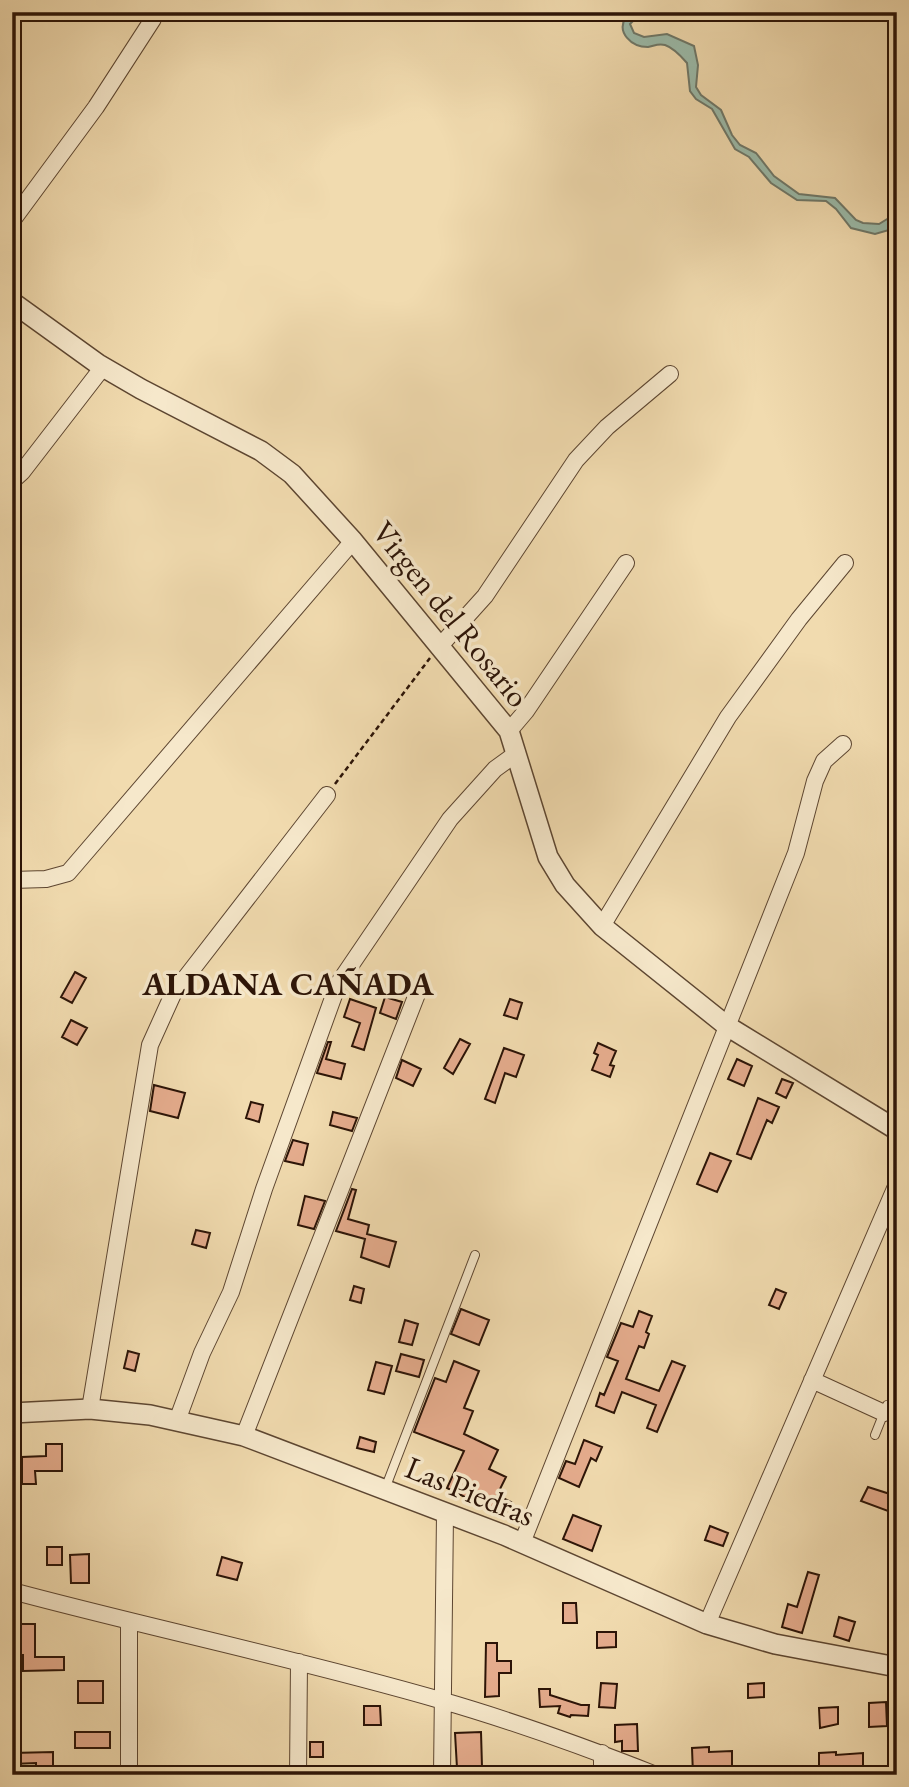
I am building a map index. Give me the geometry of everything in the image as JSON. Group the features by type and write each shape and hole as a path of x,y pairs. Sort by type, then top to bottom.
{"street":[{"path":"12,220 96,107 153,19"},
{"name":"Virgen del Rosario","path":"12,302 103,367 261,451 292,474 353,541 509,731 548,857 565,885 602,926 727,1026 897,1130"},
{"path":"12,481 22,472 103,367"},
{"path":"440,646 485,596 576,460 607,427 670,374"},
{"path":"12,880 46,879 68,873 353,541"},
{"path":"602,926 728,717 799,619 845,563"},
{"path":"509,731 526,711 626,564"},
{"path":"522,1543 796,853 815,781 824,761 843,744"},
{"path":"177,1421 202,1353 231,1292 264,1189 338,984 450,819 495,769 517,753"},
{"path":"90,1409 150,1045 173,994 327,795"},
{"path":"244,1436 419,989"},
{"path":"707,1624 897,1184"},
{"path":"812,1380 885,1409"},
{"name":"Las Piedras","path":"12,1413 90,1409 150,1415 244,1436 522,1543 707,1624 775,1644 897,1667"},
{"path":"442,1775 445,1514"},
{"path":"12,1591 441,1700 602,1753 656,1775"},
{"path":"129,1775 130,1623"},
{"path":"298,1775 299,1662"},
{"path":"602,1753 602,1775"}],"lane":[{"path":"385,1489 475,1255"},
{"path":"875,1435 885,1409"}],"path":[{"path":"327,795 440,646"}],"shaded area":[{"path":"635,12 642,12 630,24 634,33 644,37 667,34 694,46 698,65 696,87 701,95 721,110 732,135 740,145 756,153 774,176 799,194 835,198 856,220 863,223 879,224 897,213 896,228 875,234 851,228 826,201 797,200 771,183 749,157 735,149 712,109 696,99 690,91 687,63 680,55 665,45 642,46 627,38 623,23 626,17 633,16"}],"building":[{"path":"75,972 86,978 72,1003 61,997"},
{"path":"385,997 402,1002 396,1019 380,1013"},
{"path":"350,999 376,1008 364,1050 352,1046 360,1023 344,1017"},
{"path":"510,999 522,1003 517,1019 504,1015"},
{"path":"71,1020 87,1028 77,1045 62,1037"},
{"path":"460,1039 470,1044 453,1074 444,1068"},
{"path":"328,1042 331,1042 326,1059 345,1064 341,1079 317,1073"},
{"path":"598,1043 616,1051 610,1065 614,1066 610,1077 592,1070 598,1055 594,1053"},
{"path":"504,1048 524,1055 516,1077 505,1073 495,1103 485,1099"},
{"path":"737,1059 752,1066 744,1086 728,1079"},
{"path":"402,1060 421,1069 413,1086 396,1078"},
{"path":"782,1079 793,1083 786,1098 776,1093"},
{"path":"154,1085 185,1093 178,1118 150,1111"},
{"path":"758,1098 779,1107 772,1123 767,1120 751,1159 737,1154"},
{"path":"251,1102 263,1105 259,1122 246,1118"},
{"path":"333,1112 357,1118 352,1131 330,1125"},
{"path":"293,1140 308,1144 303,1165 285,1161"},
{"path":"710,1153 731,1161 717,1192 697,1184"},
{"path":"352,1189 356,1190 348,1219 369,1225 367,1234 396,1242 389,1267 361,1257 365,1239 336,1231"},
{"path":"305,1196 325,1201 314,1229 298,1225"},
{"path":"196,1230 210,1233 206,1248 192,1244"},
{"path":"354,1286 364,1289 361,1303 350,1300"},
{"path":"776,1289 786,1293 779,1309 769,1305"},
{"path":"461,1309 489,1320 479,1345 451,1334"},
{"path":"639,1311 652,1316 646,1332 649,1334 644,1348 639,1346 626,1379 659,1391 672,1361 685,1366 657,1432 647,1428 656,1405 622,1392 614,1413 596,1406 600,1393 604,1395 618,1361 607,1357 621,1323 633,1327"},
{"path":"405,1320 418,1324 412,1345 399,1342"},
{"path":"128,1351 139,1354 135,1371 124,1368"},
{"path":"401,1354 424,1360 419,1377 396,1371"},
{"path":"454,1361 479,1371 464,1408 473,1411 464,1434 498,1450 489,1469 506,1477 497,1495 511,1502 504,1517 447,1488 464,1451 414,1432 435,1378 446,1382"},
{"path":"376,1362 392,1366 384,1394 368,1390"},
{"path":"360,1437 376,1442 374,1452 357,1448"},
{"path":"584,1440 602,1447 596,1461 591,1458 579,1487 559,1478 566,1461 575,1464"},
{"path":"46,1444 62,1444 62,1471 35,1471 36,1484 22,1484 22,1457 46,1456"},
{"path":"868,1487 893,1495 888,1511 861,1501"},
{"path":"573,1515 601,1526 592,1551 563,1539"},
{"path":"710,1526 728,1533 723,1546 705,1540"},
{"path":"47,1547 62,1547 62,1565 47,1565"},
{"path":"89,1554 89,1583 71,1583 70,1555"},
{"path":"222,1557 242,1563 237,1580 217,1575"},
{"path":"808,1572 819,1575 802,1633 782,1627 788,1604 797,1607"},
{"path":"563,1603 576,1603 577,1623 563,1623"},
{"path":"839,1617 855,1622 849,1641 834,1636"},
{"path":"12,1624 35,1624 35,1657 64,1657 64,1670 23,1671 23,1655 12,1655"},
{"path":"597,1632 616,1632 616,1647 597,1648"},
{"path":"486,1643 497,1643 497,1661 511,1661 511,1673 499,1673 499,1696 485,1697"},
{"path":"78,1681 103,1681 103,1703 78,1703"},
{"path":"601,1683 617,1684 615,1708 599,1707"},
{"path":"764,1683 764,1697 748,1698 748,1684"},
{"path":"539,1689 550,1689 550,1695 589,1705 588,1716 570,1717 558,1713 560,1706 540,1707"},
{"path":"886,1702 887,1726 869,1727 869,1703"},
{"path":"364,1706 380,1706 381,1725 364,1725"},
{"path":"838,1707 838,1724 820,1728 819,1708"},
{"path":"637,1724 638,1751 622,1751 622,1741 615,1742 615,1725"},
{"path":"75,1732 110,1732 110,1748 75,1748"},
{"path":"481,1732 482,1767 457,1768 455,1733"},
{"path":"310,1742 323,1742 323,1757 310,1757"},
{"path":"709,1747 709,1752 732,1751 732,1775 693,1775 692,1748"},
{"path":"53,1752 53,1774 36,1774 36,1763 12,1764 12,1753"},
{"path":"836,1752 836,1755 863,1753 863,1775 819,1775 819,1753"}],"district":[{"name":"ALDANA CAÑADA","path":"288,983"}]}
